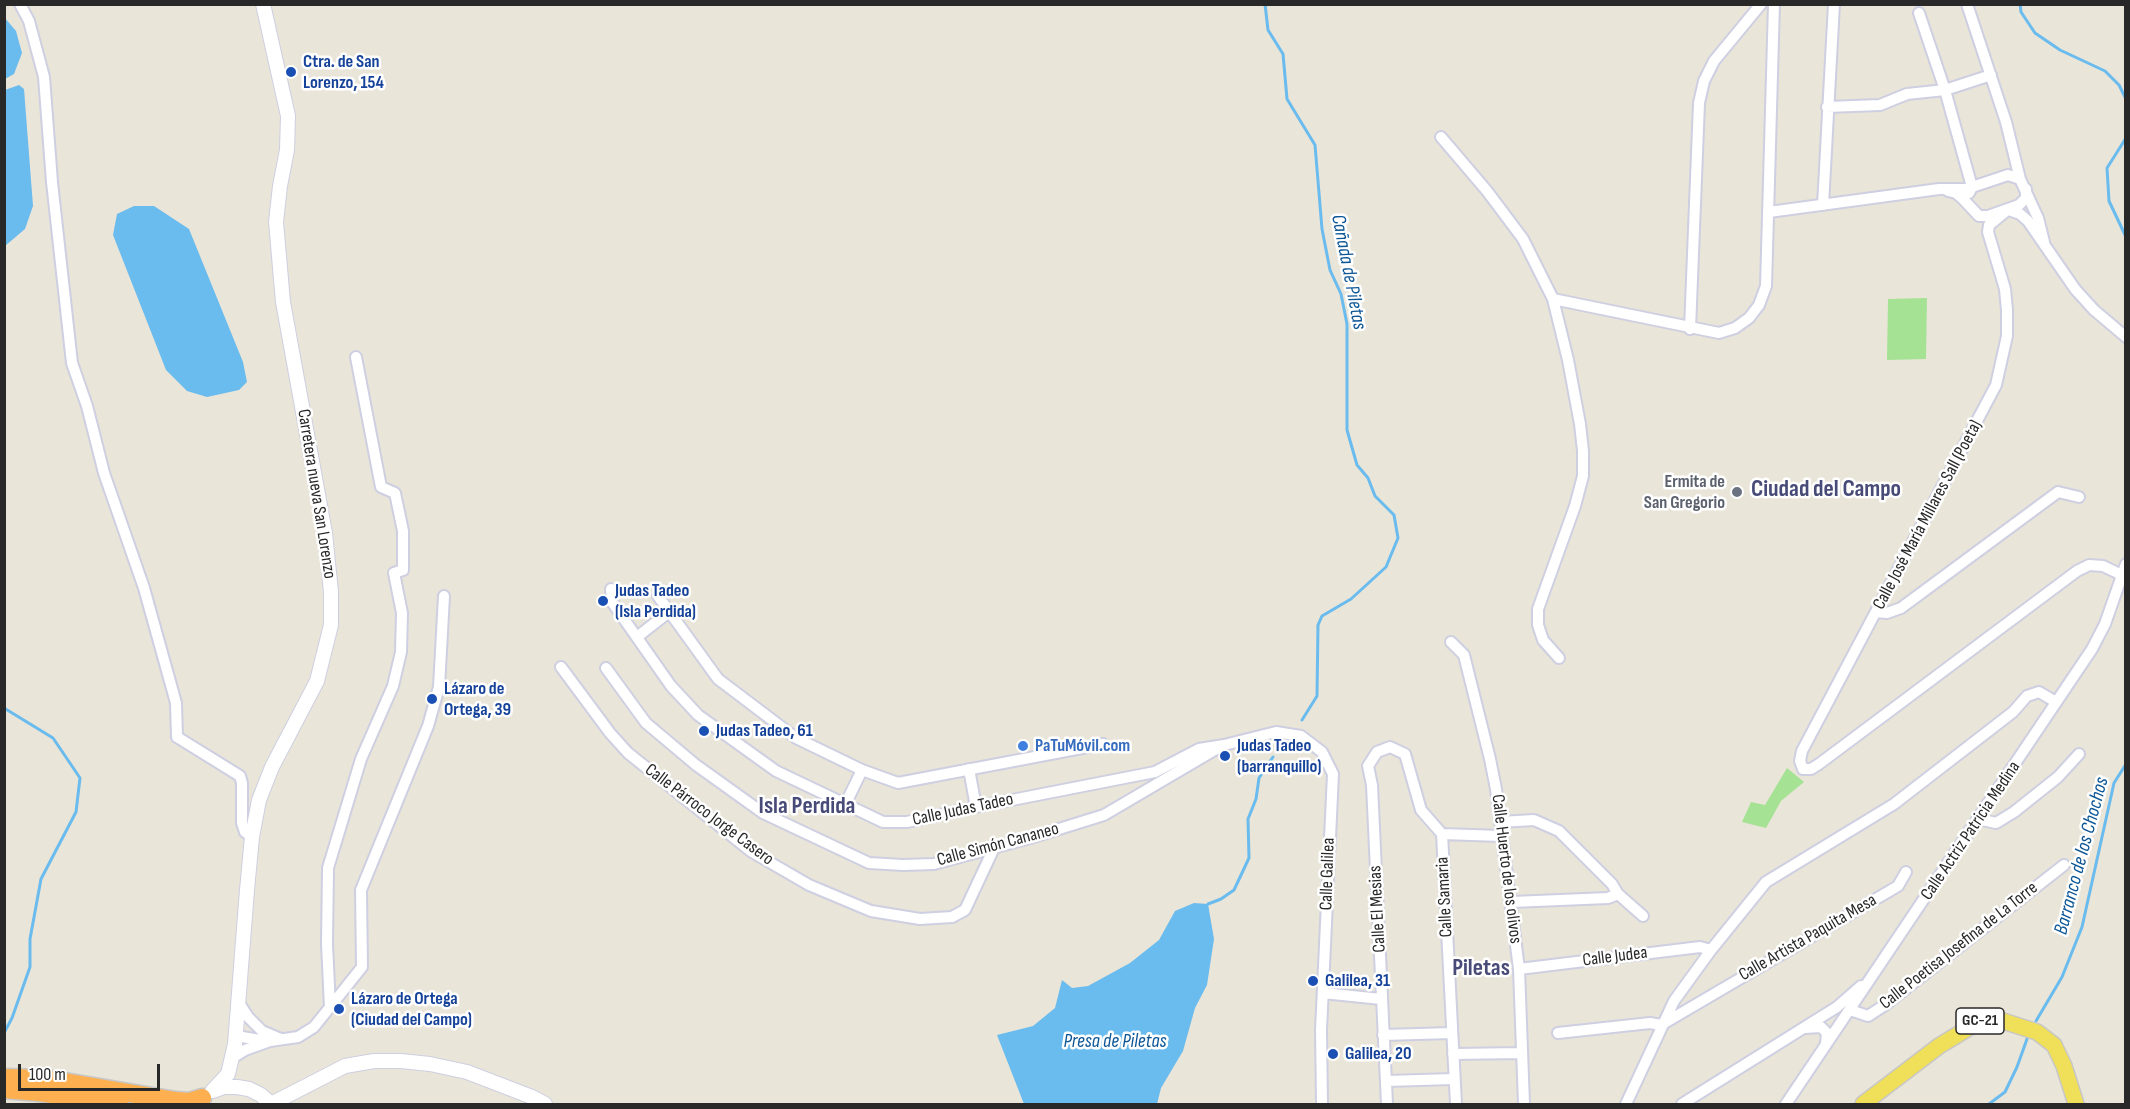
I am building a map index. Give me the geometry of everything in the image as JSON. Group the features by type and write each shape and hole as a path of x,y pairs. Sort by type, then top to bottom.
{"highway":[{"path":"4,1078 47,1079 176,1101 189,1102 204,1098"},
{"path":"4,1089 118,1104"}],"main road":[{"name":"GC-21","path":"1863,1104 1939,1046 1980,1021 2003,1021 2037,1032 2054,1045 2064,1066 2076,1104"}],"street":[{"path":"20,4 29,21 44,77 52,182 72,363 87,406 104,473 144,588 176,703 177,737 240,776 242,823 245,832 252,837"},
{"name":"Carretera nueva San Lorenzo","path":"249,1089 240,1082 236,1045 252,837 259,800 272,767 317,681 331,625 331,592 325,533 283,302 276,222 279,186 287,150 288,116 263,4"},
{"path":"1690,329 1699,103 1704,81 1714,61 1761,4"},
{"path":"1553,299 1637,315 1690,329 1719,333 1735,328 1749,318 1759,304 1766,286 1774,4"},
{"path":"1823,205 1834,4"},
{"path":"1939,189 1956,193 1979,216 2007,211 2019,205 2026,198 2006,122 1967,4"},
{"path":"1918,13 1945,90 1971,188 1968,195 1973,210"},
{"path":"1827,107 1880,105 1907,94 1945,90 1991,75"},
{"path":"1441,137 1487,191 1522,239 1553,299 1568,360 1580,424 1583,476 1575,506 1538,609 1538,625 1543,640 1559,658"},
{"path":"1769,212 1939,189 1971,188 2008,175 2023,184 2038,218 2044,242"},
{"name":"Calle José María Millares Sall (Poeta)","path":"1973,210 1977,222 1993,248"},
{"path":"2007,211 2020,214 2028,221 2075,290 2094,310 2126,337"},
{"name":"Calle José María Millares Sall (Poeta)","path":"2007,211 1989,225 1988,232 2005,289 2007,310 2007,336 1996,385 1802,751 1800,761 1803,769 1810,769 1819,764 2077,571 2089,565 2103,566 2122,576"},
{"path":"330,1008 328,868 361,759 393,686 401,652 402,613 394,573 403,570 403,531 395,493 381,487 356,357"},
{"path":"1876,612 1887,613 1901,608 2058,492 2079,497"},
{"name":"Calle Actriz Patricia Medina","path":"1786,1104 2092,649 2105,624 2126,564"},
{"name":"Calle Judas Tadeo","path":"611,589 612,602 671,686 698,715 776,771 883,822 907,822 1155,772 1199,748 1224,745"},
{"path":"236,1045 298,1037 314,1027 362,967 361,890 428,726 439,687 444,596"},
{"path":"658,596 718,679 796,738 862,770 898,783 1103,744"},
{"path":"637,637 669,612"},
{"name":"Calle Huerto de los olivos","path":"1451,642 1464,655 1491,759 1512,902 1519,969 1524,1104"},
{"name":"Calle Párroco Jorge Casero","path":"561,667 610,733 628,753 752,852 809,885 830,894 871,911 920,919 952,917 965,910 994,848"},
{"name":"Calle Simón Cananeo","path":"606,668 646,723 696,765 763,813 869,863 934,864 1104,815 1224,745"},
{"path":"1626,1104 1662,1025 1683,987 1766,882 1894,804 2013,712 2027,696 2039,692 2056,702"},
{"name":"Calle Galilea","path":"1224,745 1276,732 1301,736 1322,752 1333,774 1321,1030 1322,1104"},
{"name":"Calle El Mesias","path":"1387,1104 1372,784 1368,766 1377,752 1390,747 1405,754 1421,810 1442,834"},
{"path":"1978,819 1996,823 2014,812 2058,777 2079,754"},
{"path":"969,769 976,807"},
{"path":"845,805 862,770"},
{"path":"1500,822 1534,820 1559,831 1612,884 1618,894 1643,916"},
{"path":"1442,834 1502,836"},
{"name":"Calle Samaria","path":"1442,834 1456,1104"},
{"name":"Calle Poetisa Josefina de La Torre","path":"1850,1010 1868,1016 1885,1005 2064,865"},
{"name":"Calle Artista Paquita Mesa","path":"1662,1025 1898,886 1906,872"},
{"path":"1512,902 1586,897 1608,898 1618,894"},
{"name":"Calle Judea","path":"1519,969 1700,947 1711,950"},
{"path":"1682,1104 1851,996 1880,967"},
{"path":"1683,987 1683,995 1690,1000 1704,999"},
{"path":"1323,993 1381,999"},
{"path":"239,1004 248,1017 262,1030 282,1040"},
{"path":"1558,1033 1650,1023 1662,1025"},
{"path":"1804,1028 1821,1027 1827,1033 1825,1048"},
{"path":"1383,1035 1452,1033"},
{"path":"236,1045 244,1050 270,1041"},
{"name":"Carretera nueva San Lorenzo","path":"204,1098 228,1074 236,1045"},
{"path":"1453,1054 1522,1053"},
{"path":"204,1098 224,1088 237,1087 249,1089 261,1095 271,1104 345,1066 374,1061 401,1061 430,1064 467,1072 545,1104"},
{"path":"1386,1081 1454,1079"},
{"path":"290,1104 304,1088"},
{"name":"Calle Actriz Patricia Medina","path":"1792,1104 1797,1088"}],"green space":[{"path":"1927,298 1926,359 1887,360 1888,299"},
{"path":"1787,768 1804,782 1781,801 1766,828 1742,822 1751,802 1765,805"}],"water":[{"path":"5,18 16,31 22,53 14,74 5,79"},
{"path":"19,85 24,89 33,206 25,229 5,246 5,90"},
{"path":"134,206 154,206 189,229 243,362 247,382 239,390 207,397 187,391 166,370 113,235 117,214"},
{"name":"Presa de Piletas","path":"1194,903 1208,904 1214,939 1207,985 1195,1008 1183,1051 1161,1088 1157,1104 1024,1104 997,1035 1033,1026 1055,1008 1062,980 1072,988 1088,986 1130,963 1159,940 1175,911"}],"waterway":[{"name":"Cañada de Piletas","path":"1265,4 1268,30 1283,54 1287,99 1315,145 1322,229 1330,270 1341,294 1347,324 1347,430 1357,465 1368,478 1375,496 1394,515 1398,538 1386,567 1351,599 1322,616 1318,625 1317,696 1302,720"},
{"name":"Barranco de los Chochos","path":"2020,4 2021,12 2035,33 2060,50 2105,71 2119,85 2126,99"},
{"name":"Barranco de los Chochos","path":"2126,138 2107,168 2109,201 2126,237"},
{"path":"4,708 53,738 80,778 76,812 41,879 30,939 30,967 12,1018 4,1033"},
{"name":"Cañada de Piletas","path":"1208,904 1234,890 1249,858 1248,819 1256,799 1259,778 1273,757"},
{"name":"Barranco de los Chochos","path":"2036,1021 2062,977 2082,927 2114,783 2126,764"},
{"name":"Barranco de los Chochos","path":"1989,1104 2005,1092 2027,1039"}],"place":[{"name":"Ctra. de San Lorenzo, 154","path":"291,72"},
{"name":"Ermita de San Gregorio","path":"1737,492"},
{"name":"Judas Tadeo (Isla Perdida)","path":"603,601"},
{"name":"Lázaro de Ortega, 39","path":"432,699"},
{"name":"Judas Tadeo, 61","path":"704,731"},
{"name":"PaTuMóvil.com","path":"1023,746"},
{"name":"Judas Tadeo (barranquillo)","path":"1225,756"},
{"name":"Galilea, 31","path":"1313,981"},
{"name":"Lázaro de Ortega (Ciudad del Campo)","path":"339,1009"},
{"name":"Galilea, 20","path":"1333,1054"}],"district":[{"name":"Ciudad del Campo","path":"1826,490"},
{"name":"Isla Perdida","path":"807,807"},
{"name":"Piletas","path":"1481,969"}]}
